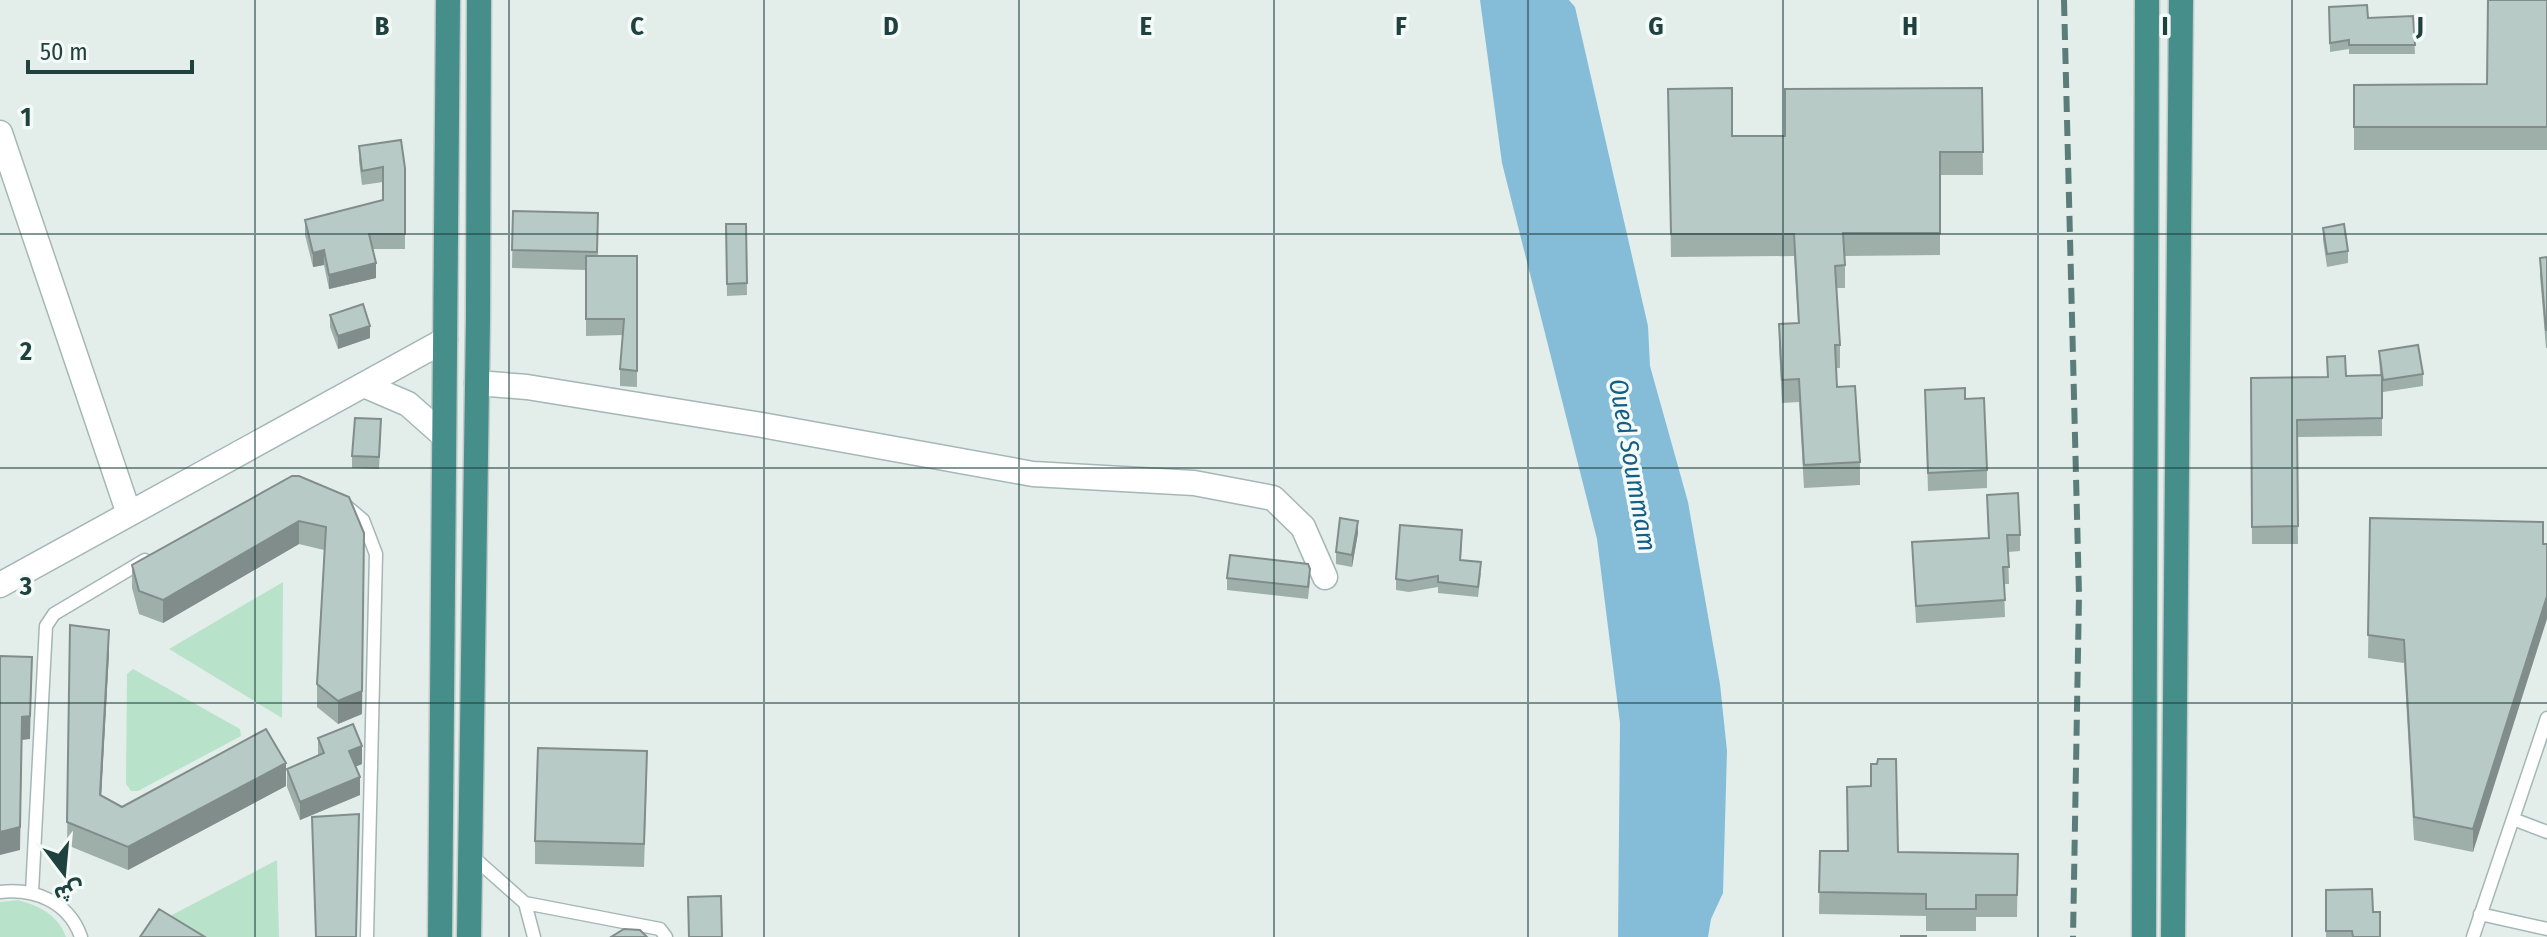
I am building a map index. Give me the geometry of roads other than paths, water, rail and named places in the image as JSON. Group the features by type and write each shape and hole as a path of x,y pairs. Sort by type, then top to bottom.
{"highway":[{"path":"440,937 448,0"},
{"path":"469,937 479,0"},
{"path":"2144,937 2147,0"},
{"path":"2173,937 2181,0"}],"street":[{"path":"0,133 129,514"},
{"path":"0,585 445,340"},
{"path":"477,383 527,387 747,423 1033,474 1194,483 1273,498 1303,527 1325,577"},
{"path":"364,385 408,404 443,435"}],"lane":[{"path":"338,499 363,520 376,554 367,937"},
{"path":"32,892 46,626 54,614 159,552"},
{"path":"28,662 42,660"},
{"path":"2473,937 2547,718"},
{"path":"2513,819 2547,832"},
{"path":"470,854 525,903 660,929 666,937"},
{"path":"0,892 32,892 60,906 81,937"},
{"path":"525,903 534,937"},
{"path":"2480,914 2547,929"}],"water":[{"name":"Oued Soummam","path":"1480,0 1569,0 1575,7 1648,326 1650,366 1688,502 1720,684 1727,751 1723,893 1711,919 1708,937 1618,937 1620,723 1597,539 1502,163"}],"railway":[{"path":"2064,0 2079,595 2073,937"}]}
